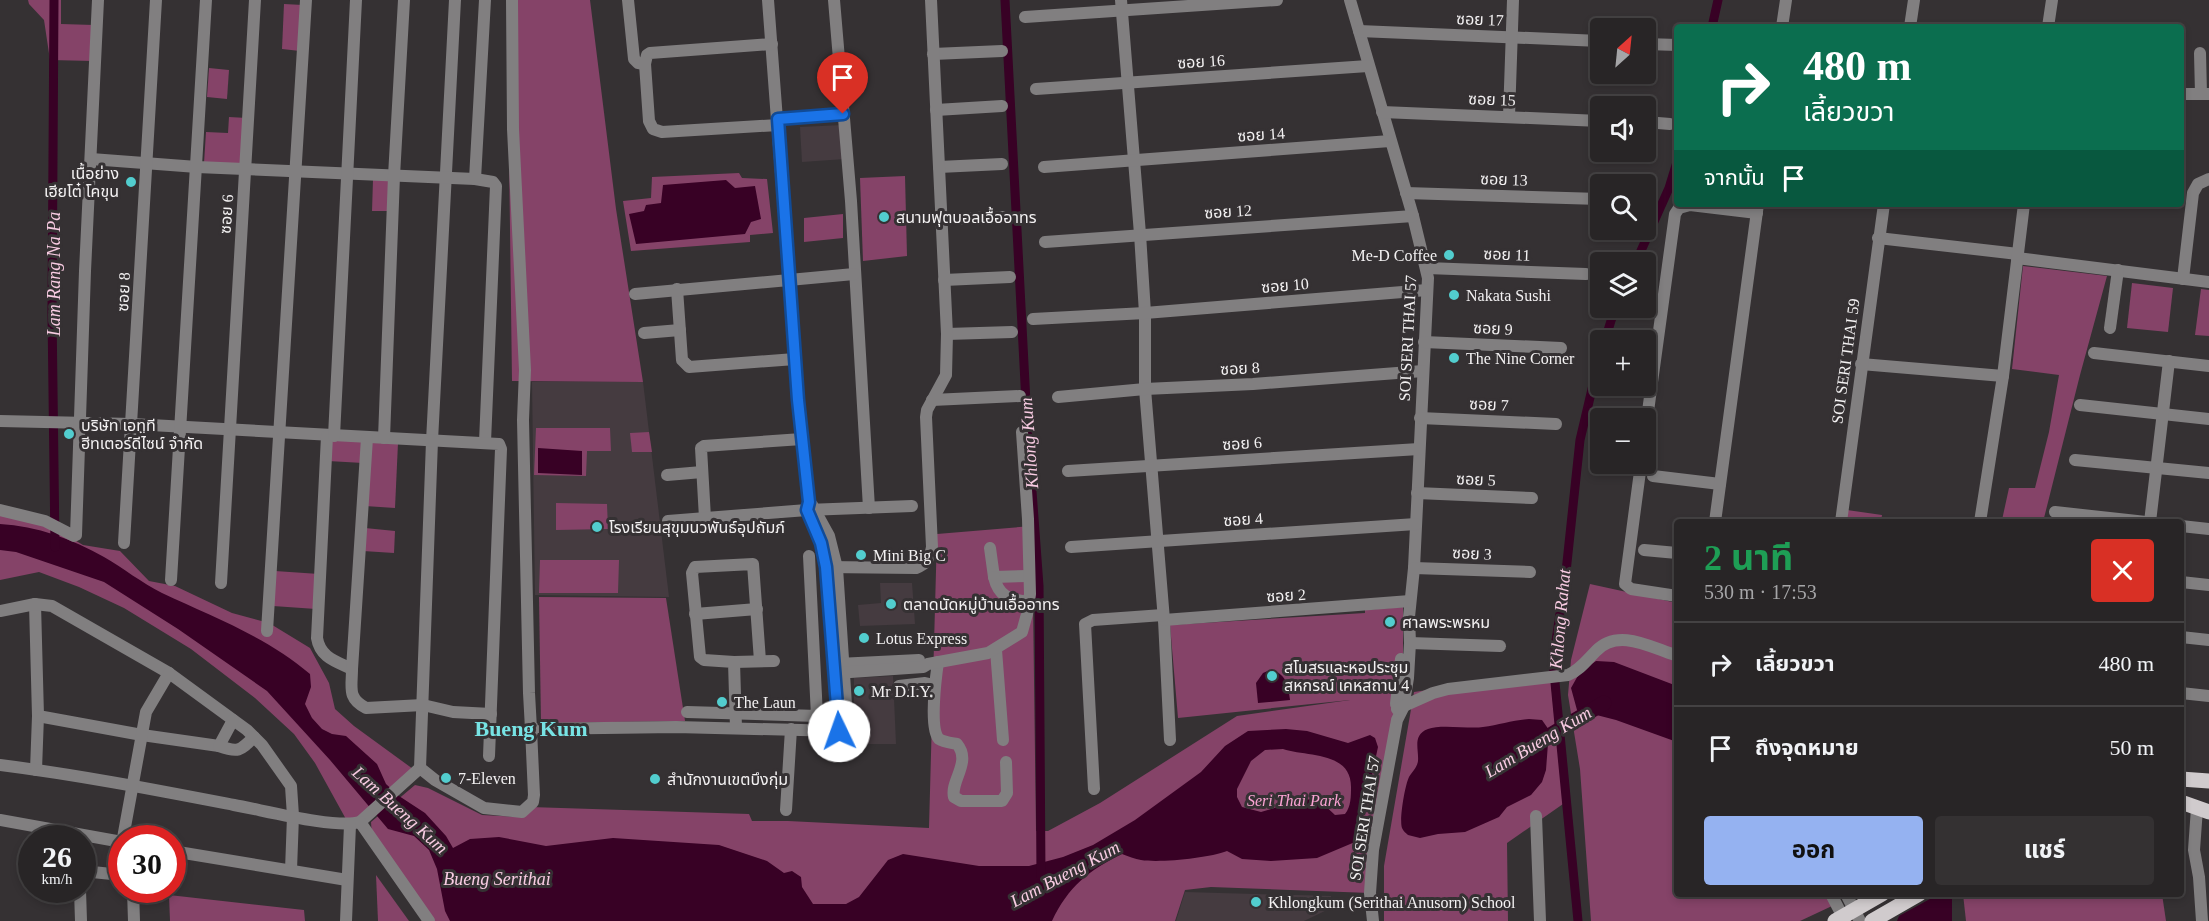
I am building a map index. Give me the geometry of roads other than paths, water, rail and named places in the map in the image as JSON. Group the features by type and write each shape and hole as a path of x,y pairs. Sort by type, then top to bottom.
{"main road":[{"path":"2184,779 2209,781"},
{"path":"2184,802 2205,807"},
{"path":"1847,918 1878,897"},
{"path":"1872,921 1914,897"}],"street":[{"path":"0,510 36,518 75,535 98,0"},
{"name":"ซอย 8","path":"124,543 156,0"},
{"path":"171,580 206,0"},
{"name":"ซอย 6","path":"221,583 255,0"},
{"path":"267,631 306,0"},
{"path":"352,669 324,655 318,646 317,638 349,174 356,0"},
{"path":"384,438 394,176 404,0"},
{"path":"346,921 347,880 359,820 420,768 432,441 455,0"},
{"path":"475,179 485,0"},
{"path":"420,768 435,780 484,808 522,812 533,802 523,420 525,370 513,129 512,0"},
{"path":"628,0 634,59 638,63 645,64"},
{"path":"531,729 736,728 843,733 831,567 811,508 802,439 768,0"},
{"path":"834,0 869,508"},
{"path":"831,567 916,568 924,565 930,558 932,547 926,417 932,400 946,375 947,334 931,0"},
{"path":"1025,17 1122,5 1277,0"},
{"name":"SOI SERI THAI 57","path":"1350,0 1427,268 1414,568 1409,617 1410,642 1407,685 1398,712"},
{"path":"1509,117 1513,0"},
{"path":"1782,24 1786,0"},
{"path":"1910,24 1914,0"},
{"path":"2048,24 2052,0"},
{"path":"1122,5 1140,234 1145,313 1145,389 1164,618 1170,740"},
{"name":"ซอย 17","path":"1359,31 1590,41"},
{"path":"772,44 651,53 645,58 645,64 649,121 653,129 662,132 843,114"},
{"path":"1656,44 1674,45"},
{"path":"933,54 1002,51"},
{"path":"2184,94 2205,94 2200,53"},
{"name":"ซอย 16","path":"1036,89 1368,66"},
{"path":"936,110 1002,106"},
{"name":"ซอย 15","path":"1382,112 1590,120"},
{"path":"1656,123 1670,124"},
{"name":"ซอย 14","path":"1044,167 1390,141"},
{"path":"91,159 197,167 475,179 489,181 496,186 485,442"},
{"path":"939,167 1002,164"},
{"path":"2183,279 2193,193 2198,184 2209,179"},
{"name":"ซอย 13","path":"1406,193 1590,199"},
{"path":"1648,408 1675,214 1683,207"},
{"path":"1715,519 1758,208 1735,207"},
{"name":"SOI SERI THAI 59","path":"1840,519 1883,207"},
{"path":"1980,519 2003,376 2024,207"},
{"name":"ซอย 12","path":"1045,242 1413,216"},
{"path":"942,219 1003,217"},
{"path":"1878,238 2209,282"},
{"name":"ซอย 11","path":"1427,268 1586,274"},
{"path":"2110,327 2118,270"},
{"path":"634,294 854,274"},
{"path":"944,280 1010,277"},
{"path":"676,289 682,360 689,367 795,359"},
{"name":"ซอย 10","path":"1033,320 1427,290"},
{"path":"644,333 680,330"},
{"path":"947,334 1012,332"},
{"name":"ซอย 9","path":"1424,342 1561,348"},
{"path":"2094,353 2209,366"},
{"path":"2150,519 2169,361"},
{"path":"1861,364 2003,376"},
{"name":"ซอย 8","path":"1059,397 1145,389 1253,384 1423,371"},
{"path":"932,400 1020,396"},
{"path":"2080,405 2209,419"},
{"name":"ซอย 7","path":"1420,418 1556,424"},
{"path":"0,421 180,426 499,444 501,448 489,756"},
{"path":"815,669 888,666 923,668 933,663 988,654 1022,632 1029,602 1029,576 1022,432"},
{"path":"367,438 352,695 359,704 366,708 423,705 453,712 491,714"},
{"path":"705,518 701,448 802,439"},
{"name":"ซอย 6","path":"1068,471 1419,449"},
{"path":"2075,460 2209,473"},
{"path":"667,475 702,472"},
{"path":"1640,474 1625,584 1631,589 1674,596"},
{"path":"1653,476 1719,484"},
{"name":"ซอย 5","path":"1417,493 1533,498"},
{"path":"668,521 811,508 912,506"},
{"path":"2055,512 2118,519"},
{"name":"ซอย 4","path":"1071,547 1416,524"},
{"path":"2184,526 2209,529"},
{"path":"990,548 994,577 1000,593 1029,602"},
{"path":"1644,550 1674,553"},
{"path":"687,712 815,717 818,714 809,556"},
{"path":"760,661 753,564 699,566 692,569 701,659 734,662 774,661"},
{"name":"ซอย 3","path":"1414,568 1530,572"},
{"path":"994,577 1029,576"},
{"path":"2184,582 2209,585"},
{"name":"ซอย 2","path":"1094,789 1085,624 1093,620 1164,618 1410,601"},
{"path":"35,604 38,716 36,770"},
{"path":"0,611 35,604 52,606 169,673 254,737 291,786 293,816 291,870"},
{"path":"696,614 757,609"},
{"name":"SOI SERI THAI 57","path":"1373,921 1370,893 1372,860 1398,712 1402,640 1409,617"},
{"path":"2184,637 2209,640"},
{"path":"1398,712 1433,693 1448,689 1568,675 1576,672 1602,644 1615,639 1625,639 1674,654"},
{"path":"1410,642 1500,646"},
{"path":"996,650 1004,740"},
{"path":"734,662 736,728"},
{"path":"933,663 936,735 941,741 957,744 961,751 961,770 954,788 954,797 961,801 1002,801 1007,793 1006,762"},
{"path":"124,825 149,704 169,673"},
{"path":"899,686 925,683 934,685"},
{"path":"2184,693 2209,696"},
{"path":"38,716 219,746 235,751 240,750 254,737"},
{"path":"219,746 233,720"},
{"path":"786,810 791,729"},
{"path":"0,765 132,785 293,816 359,820"},
{"path":"2202,921 2199,877 2193,850 2205,807"},
{"path":"1536,816 1540,921"},
{"path":"0,820 108,839"},
{"path":"359,820 429,921"},
{"path":"186,852 347,880"},
{"path":"1833,897 1847,918"},
{"path":"1845,897 1847,918"},
{"path":"80,903 81,921"},
{"path":"133,903 134,921"}],"water":[{"path":"726,180 735,188 755,186 761,219 751,222 745,234 636,244 629,214 644,211 646,205 661,203 663,185"},
{"path":"538,448 582,451 582,475 538,473"},
{"name":"Bueng Serithai","path":"0,524 27,527 54,534 92,550 155,589 258,638 276,649 310,674 311,687 305,704 312,718 322,729 332,734 346,736 377,764 386,784 399,796 425,813 446,836 453,848 470,839 499,837 546,846 613,838 719,845 767,861 784,873 792,871 801,877 802,887 813,904 846,904 859,897 888,860 903,854 979,866 1029,866 1063,857 1093,845 1135,820 1201,772 1225,746 1248,731 1286,729 1307,731 1348,743 1370,735 1375,738 1378,747 1360,831 1355,842 1317,858 1271,861 1242,859 1227,851 1197,858 1160,861 1141,860 1122,854 1099,866 1072,889 1052,921 450,921 445,911 437,869 429,850 414,836 388,829 330,760 267,691 178,629 104,582 16,552 0,550","holes":["1265,750 1293,751 1326,757 1344,767 1349,775 1351,787 1350,805 1345,814 1335,815 1320,801 1305,799 1261,812 1242,807 1237,797 1237,789 1251,761"]},
{"path":"1596,661 1614,662 1674,685 1674,741 1616,720 1577,710 1571,688 1580,672"},
{"path":"1270,670 1283,677 1290,700 1258,703 1256,683 1263,673"},
{"path":"1529,719 1542,720 1549,730 1546,770 1542,782 1531,795 1507,807 1499,817 1465,832 1420,838 1408,835 1404,831 1401,818 1404,795 1409,777 1416,768 1417,743 1423,732 1433,728 1483,727"},
{"path":"1934,897 1952,897 1952,921 1897,921 1899,916"}],"waterway":[{"name":"Lam Rang Na Pa","path":"54,0 52,312 55,547"},
{"name":"Khlong Kum","path":"1005,0 1028,441"},
{"name":"Khlong Rahat","path":"1713,24 1718,0"},
{"name":"Khlong Rahat","path":"1640,252 1674,172"},
{"name":"Khlong Rahat","path":"1608,330 1612,318"},
{"name":"Khlong Rahat","path":"1578,921 1553,662 1566,572 1580,440 1590,396"},
{"name":"Khlong Kum","path":"1030,464 1039,586 1041,876"},
{"name":"Lam Bueng Kum","path":"1532,746 1604,703"}],"place":[{"name":"เนื้อย่าง เฮียโต๋ โคขุน","path":"131,182"},
{"name":"สนามฟุตบอลเอื้ออาทร","path":"884,217"},
{"name":"Me-D Coffee","path":"1449,255"},
{"name":"Nakata Sushi","path":"1454,295"},
{"name":"The Nine Corner","path":"1454,358"},
{"name":"บริษัท เอทูที ฮีทเตอร์ดีไซน์ จำกัด","path":"69,434"},
{"name":"โรงเรียนสุขุมนวพันธ์อุปถัมภ์","path":"597,527"},
{"name":"Mini Big C","path":"861,555"},
{"name":"ตลาดนัดหมู่บ้านเอื้ออาทร","path":"891,604"},
{"name":"ศาลพระพรหม","path":"1390,622"},
{"name":"Lotus Express","path":"864,638"},
{"name":"สโมสรและหอประชุม สหกรณ์ เคหสถาน 4","path":"1272,676"},
{"name":"Mr D.I.Y.","path":"859,691"},
{"name":"The Laun","path":"722,702"},
{"name":"7-Eleven","path":"446,778"},
{"name":"สำนักงานเขตบึงกุ่ม","path":"655,779"},
{"name":"Khlongkum (Serithai Anusorn) School","path":"1256,902"}],"district":[{"name":"Bueng Kum","path":"531,728"}],"park label":[{"name":"Seri Thai Park","path":"1294,800"}]}
